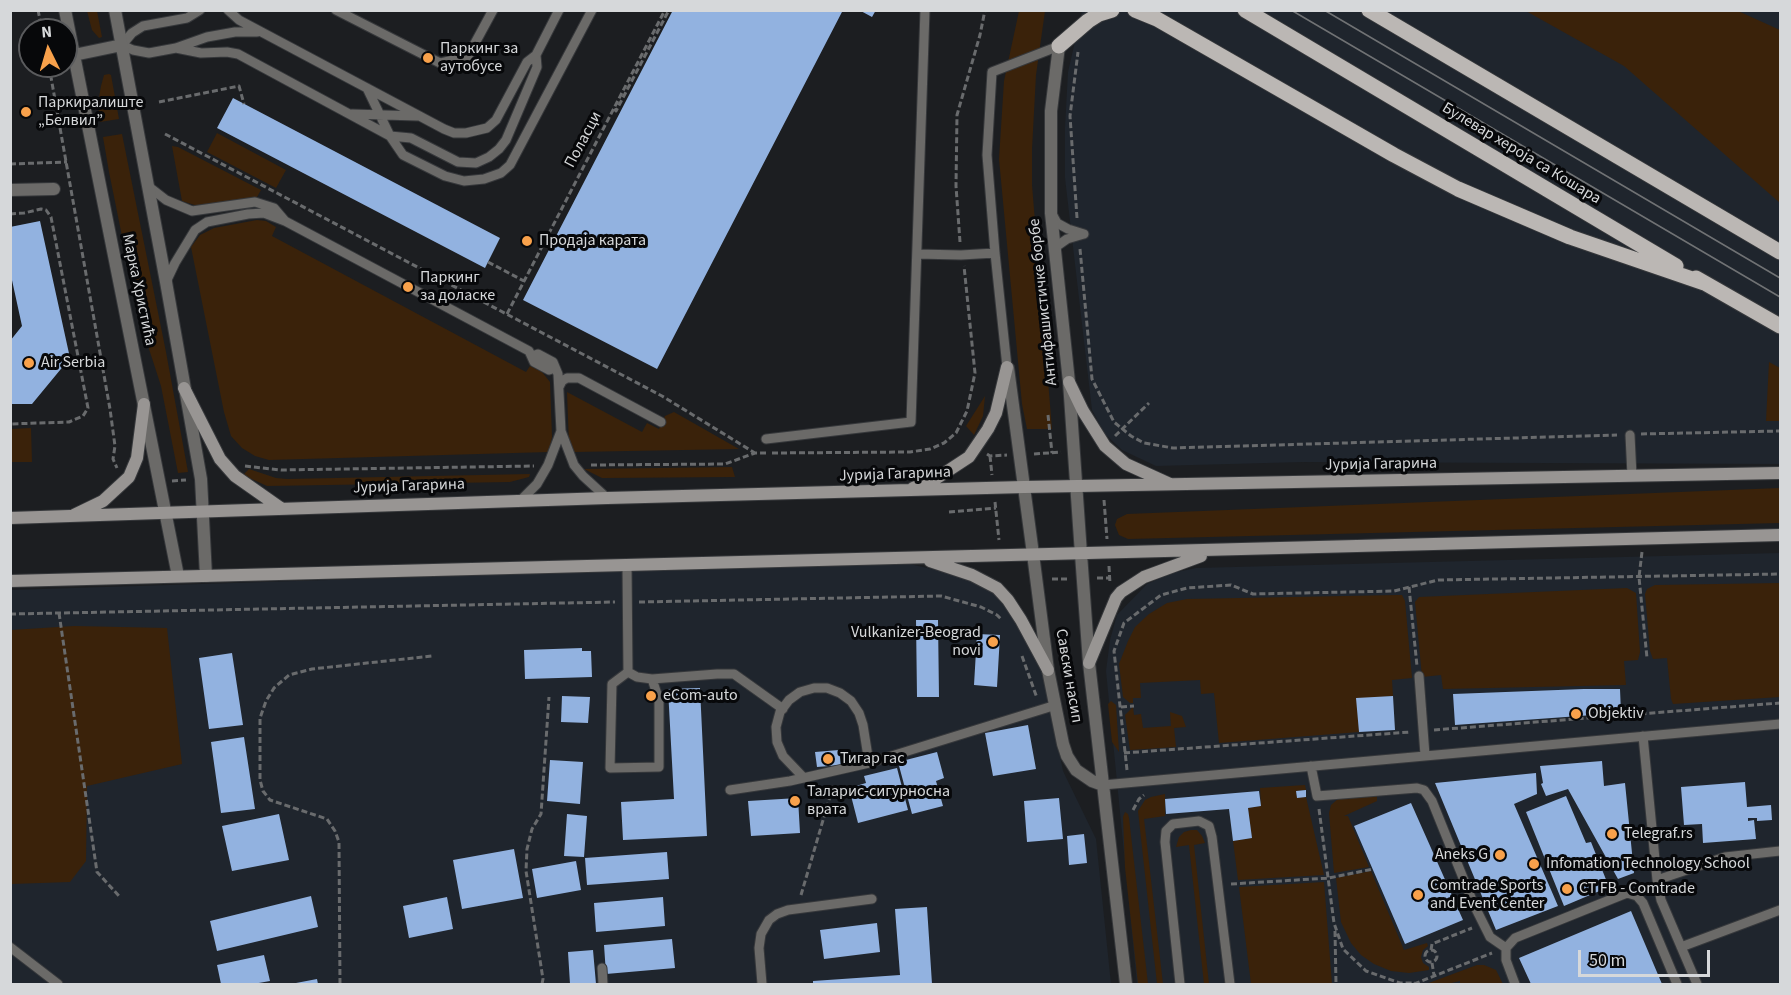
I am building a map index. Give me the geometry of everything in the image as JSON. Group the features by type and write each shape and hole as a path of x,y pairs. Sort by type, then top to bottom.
{"main road":[{"path":"1059,46 1088,21 1112,10"},
{"path":"1136,10 1157,19 1394,155 1458,189 1570,237 1704,283"},
{"name":"Булевар хероја са Кошара","path":"1245,10 1780,326"},
{"path":"1369,10 1780,252"},
{"path":"904,491 937,478 969,457 996,413 1008,367"},
{"path":"1069,382 1083,411 1105,446 1126,464 1174,486"},
{"path":"184,388 220,459 235,476 282,508"},
{"path":"68,517 103,501 129,477 137,458 144,404"},
{"name":"Јурија Гагарина","path":"10,519 521,500 994,488 1780,473"},
{"path":"10,581 1780,536"},
{"path":"1089,663 1116,598 1121,592 1144,577 1214,551"},
{"path":"920,558 972,575 997,588 1021,620 1048,670"}],"street":[{"name":"Марка Христића","path":"115,10 201,479 206,576"},
{"path":"78,54 122,45"},
{"name":"Антифашистичке борбе","path":"1059,46 1051,111 1051,213 1069,382 1081,554"},
{"name":"Марка Христића","path":"78,75 178,576"},
{"path":"10,190 54,189"},
{"path":"1008,367 1033,554"},
{"name":"Савски насип","path":"1033,554 1048,670 1067,756 1083,776 1103,784"},
{"name":"Савски насип","path":"1081,554 1089,663 1126,984"}],"lane":[{"path":"200,10 187,18 143,26 132,33 122,45 149,53 235,32 258,32 270,37"},
{"path":"228,10 239,20 270,37 454,133 478,132 487,128 501,112 527,62 536,55 559,10"},
{"path":"336,10 440,63 468,56 493,10"},
{"path":"366,88 390,136 403,155 445,176 464,181 484,179 501,173 510,165 592,10"},
{"path":"766,439 911,422 925,10"},
{"path":"1008,367 987,155 992,72 1059,46"},
{"path":"176,48 201,53 238,54 390,136 411,138 458,162 476,162 489,157 506,140 537,67 536,55"},
{"path":"350,114 421,116"},
{"path":"148,186 166,200 192,211 255,202 274,207 285,221"},
{"path":"166,282 190,237 195,230 207,222 256,213 264,213 285,221 529,351 534,362 549,370 555,368 558,374 561,431 574,465 607,498"},
{"path":"1051,213 1057,223 1084,234 1067,239 1058,246 1055,257"},
{"path":"916,254 995,253"},
{"path":"559,392 562,381 567,378 579,378 661,422"},
{"path":"521,500 537,484 548,465 561,431"},
{"path":"1630,435 1632,476"},
{"path":"627,566 628,672"},
{"path":"628,672 637,677 652,679 734,674 783,709"},
{"path":"628,672 612,684 610,768 659,767 659,700 652,679"},
{"path":"1419,676 1425,755"},
{"path":"804,778 783,756 777,742 776,727 789,700 800,692 814,688 827,688 851,701 859,712 869,763"},
{"path":"730,790 804,778 869,763 1056,705"},
{"path":"1103,784 1780,724"},
{"path":"1643,736 1661,900 1697,984"},
{"path":"1311,766 1317,796 1417,788 1424,790 1432,801 1490,938 1506,948"},
{"path":"1180,984 1165,842 1166,831 1173,824 1199,821 1209,826 1212,837 1230,984"},
{"path":"1657,880 1725,857 1780,851"},
{"path":"1515,984 1506,960 1506,948 1515,938 1627,893 1637,896 1643,903 1677,984"},
{"path":"762,984 759,948 761,934 765,925 777,914 797,908 872,899"},
{"path":"1681,947 1780,910"},
{"path":"10,947 58,984"},
{"path":"602,968 603,984"}],"path":[{"name":"Поласци","path":"507,314 667,10"},
{"path":"574,465 725,464 755,453 910,452 944,443 956,433 967,411 975,372 956,186 957,115 985,10"},
{"path":"51,78 110,409 115,446 113,459 116,467 129,477"},
{"path":"159,102 239,86 244,104"},
{"path":"165,134 662,396 755,453"},
{"path":"10,164 67,162"},
{"path":"10,214 41,209 46,210 51,217 88,408 83,416 69,422 10,424"},
{"path":"488,262 524,281"},
{"path":"1149,403 1122,429 1144,442 1173,448 1780,431"},
{"path":"1048,415 1052,453"},
{"path":"1000,555 990,456 1074,452"},
{"path":"235,476 246,464 281,470 548,465"},
{"path":"160,482 201,479"},
{"path":"1036,580 1110,578 1103,487"},
{"path":"949,513 996,508"},
{"path":"1643,540 1639,577 1647,658"},
{"path":"1128,782 1114,651 1124,623 1133,614 1161,596 1187,588 1231,585 1253,594 1394,591 1438,579 1780,574"},
{"path":"1409,587 1419,676"},
{"path":"10,614 941,596 981,606 997,615 1003,622"},
{"path":"59,613 97,872 119,896"},
{"path":"1019,646 1040,709"},
{"path":"340,984 339,842 327,819 270,800 263,791 260,780 260,718 274,688 289,675 312,669 432,656"},
{"path":"542,984 526,871 527,849 532,829 542,814 549,697"},
{"path":"1124,753 1780,702"},
{"path":"1120,707 1134,706"},
{"path":"797,908 837,771"},
{"path":"1317,796 1334,923 1336,984"},
{"path":"1217,885 1329,878 1373,869"},
{"path":"1334,923 1342,949 1366,971 1400,983 1414,984 1506,948"},
{"path":"1432,963 1425,957 1426,953 1431,950 1432,944 1483,923"},
{"path":"1431,950 1436,952 1438,957 1432,963"},
{"path":"1432,963 1434,975"}],"shaded area":[{"path":"87,11 97,11 102,37 99,38 92,30"},
{"path":"1019,11 1045,11 1036,75 1032,185 1052,429 1027,429 1022,404 999,159 1004,81"},
{"path":"1082,11 1780,11 1780,464 1303,462 1156,466 1122,450 1105,434 1092,410 1065,178 1068,72"},
{"path":"1526,11 1738,11 1780,30 1780,203 1624,66"},
{"path":"109,74 119,119 100,122 98,103 101,86 104,75"},
{"path":"217,133 286,170 276,188 207,152"},
{"path":"122,134 188,472 178,473 161,386 138,315 109,172 103,137"},
{"path":"172,146 261,190 257,197 201,207 182,201"},
{"path":"257,220 266,221 276,227 272,236 526,372 530,366 542,372 550,382 552,437 549,452 269,460 255,456 242,448 231,436 224,412 191,247 200,235 214,228"},
{"path":"1769,362 1780,368 1780,421 1766,421"},
{"path":"567,392 642,432 647,423 659,429 665,416 674,412 739,449 574,452 569,444"},
{"path":"985,396 983,416 974,435 966,426"},
{"path":"31,428 32,462 11,462 11,429"},
{"path":"732,467 735,477 602,478 584,469"},
{"path":"249,469 276,478 287,479 530,474 529,477 510,482 267,486 243,475"},
{"path":"1780,488 1780,523 1128,539 1119,535 1115,525 1117,519 1127,514"},
{"path":"1780,553 1780,984 1137,984 1106,671 1110,640 1117,615 1147,584 1172,573 1196,568"},
{"path":"901,562 970,578 995,594 1018,624 1043,671 1063,771 1096,839 1111,984 11,984 10,590"},
{"path":"1780,583 1780,697 1673,704 1667,658 1653,659 1650,651 1645,594 1647,589 1655,585"},
{"path":"1627,588 1636,593 1640,652 1638,660 1624,661 1626,685 1443,689 1441,675 1422,677 1415,602 1419,597"},
{"path":"1402,595 1405,601 1412,678 1392,680 1393,696 1357,699 1359,732 1219,743 1214,693 1201,694 1200,680 1140,683 1141,698 1133,698 1133,703 1130,703 1123,697 1119,664 1128,641 1135,627 1149,614 1167,603 1187,599"},
{"path":"74,626 167,628 182,764 87,786 86,861 70,882 11,884 11,630"},
{"path":"1111,701 1116,705 1119,752 1112,742 1108,704"},
{"path":"1133,707 1134,715 1141,714 1143,728 1171,726 1170,712 1182,716 1186,727 1174,728 1176,747 1130,750 1125,715"},
{"path":"1305,785 1306,790 1296,791 1297,798 1306,797 1324,875 1238,880 1233,841 1252,838 1248,808 1261,806 1260,788"},
{"path":"1165,794 1165,816 1144,819 1163,984 1157,984 1138,811 1145,800"},
{"path":"1377,796 1377,801 1344,816 1348,816 1369,867 1334,873 1329,813 1331,805 1338,799"},
{"path":"1125,812 1129,818 1148,984 1138,984 1125,868 1123,817"},
{"path":"1191,830 1197,830 1205,843 1194,845 1209,984 1204,984 1189,845 1176,847 1179,837"},
{"path":"1371,871 1404,950 1427,943 1428,946 1423,950 1421,957 1429,970 1409,973 1391,971 1374,964 1361,955 1351,943 1341,922 1336,878"},
{"path":"1324,882 1332,984 1251,984 1239,887"},
{"path":"1477,965 1496,970 1503,984 1460,984 1460,981 1447,984 1426,984"}],"building":[{"path":"673,10 843,10 657,369 523,300"},
{"path":"859,10 876,10 872,17"},
{"path":"233,98 500,238 485,268 217,128"},
{"path":"40,221 70,358 32,404 10,404 10,341 22,326 10,271 10,227"},
{"path":"916,620 938,620 939,697 917,697"},
{"path":"977,634 1000,635 997,687 974,685"},
{"path":"582,648 582,651 591,651 592,677 525,679 524,650"},
{"path":"232,653 243,725 209,729 199,658"},
{"path":"700,688 707,836 623,840 621,802 674,799 668,689"},
{"path":"1620,689 1621,713 1455,725 1453,694"},
{"path":"562,696 590,697 588,723 561,722"},
{"path":"1393,696 1395,730 1359,732 1356,698"},
{"path":"1028,725 1036,769 993,776 985,733"},
{"path":"244,737 255,809 221,813 211,742"},
{"path":"839,750 841,765 817,767 815,752"},
{"path":"937,752 944,778 936,781 943,806 912,814 898,762"},
{"path":"550,760 583,762 580,804 547,801"},
{"name":"Telegraf.rs","path":"1602,761 1604,786 1625,783 1634,873 1618,879 1568,789 1546,796 1541,784 1543,783 1540,766"},
{"path":"897,768 908,810 858,823 849,788 866,783 864,776"},
{"name":"Aneks G","path":"1536,773 1537,794 1514,804 1558,906 1496,930 1435,783"},
{"path":"1745,782 1747,807 1771,805 1772,820 1757,821 1757,818 1748,818 1748,821 1754,820 1756,839 1703,843 1702,824 1684,825 1681,787"},
{"path":"1306,790 1306,797 1297,798 1296,791"},
{"path":"1259,791 1261,806 1248,808 1252,838 1233,841 1229,809 1166,814 1165,799"},
{"path":"1566,796 1586,843 1591,842 1609,887 1564,906 1526,812"},
{"path":"798,798 800,833 751,836 748,801"},
{"path":"1059,798 1063,839 1027,842 1024,801"},
{"name":"Comtrade Sports and Event Center","path":"1411,803 1463,920 1405,944 1354,826"},
{"path":"279,814 289,860 232,871 222,826"},
{"path":"567,814 587,816 584,857 564,856"},
{"path":"1084,834 1087,863 1069,865 1067,836"},
{"path":"514,849 523,898 462,909 453,860"},
{"path":"667,852 669,879 587,885 585,858"},
{"path":"576,861 581,890 537,898 532,869"},
{"path":"311,896 318,927 217,951 210,921"},
{"path":"447,897 453,929 409,938 403,906"},
{"path":"663,897 665,926 596,932 594,903"},
{"path":"927,907 932,984 813,984 813,981 900,975 895,909"},
{"path":"1631,911 1662,984 1531,984 1519,958"},
{"path":"877,923 880,952 824,959 820,930"},
{"path":"672,939 675,968 606,974 604,945"},
{"path":"593,950 596,984 570,984 568,952"},
{"path":"264,955 270,981 253,984 221,984 217,965"},
{"path":"317,979 318,984 296,984 296,983"}],"tram line":[{"path":"1291,10 1780,297"},
{"path":"1324,10 1780,278"}],"place":[{"name":"Паркинг за аутобусе","path":"428,58"},
{"name":"Паркиралиште „Белвил”","path":"26,112"},
{"name":"Продаја карата","path":"527,241"},
{"name":"Паркинг за доласке","path":"408,287"},
{"name":"Air Serbia","path":"29,363"},
{"name":"Vulkanizer-Beograd novi","path":"993,642"},
{"name":"eCom-auto","path":"651,696"},
{"name":"Objektiv","path":"1576,714"},
{"name":"Тигар гас","path":"828,759"},
{"name":"Таларис-сигурносна врата","path":"795,801"},
{"name":"Telegraf.rs","path":"1612,834"},
{"name":"Aneks G","path":"1500,855"},
{"name":"Infomation Technology School","path":"1534,864"},
{"name":"CT FB - Comtrade","path":"1567,889"},
{"name":"Comtrade Sports and Event Center","path":"1418,895"}]}
